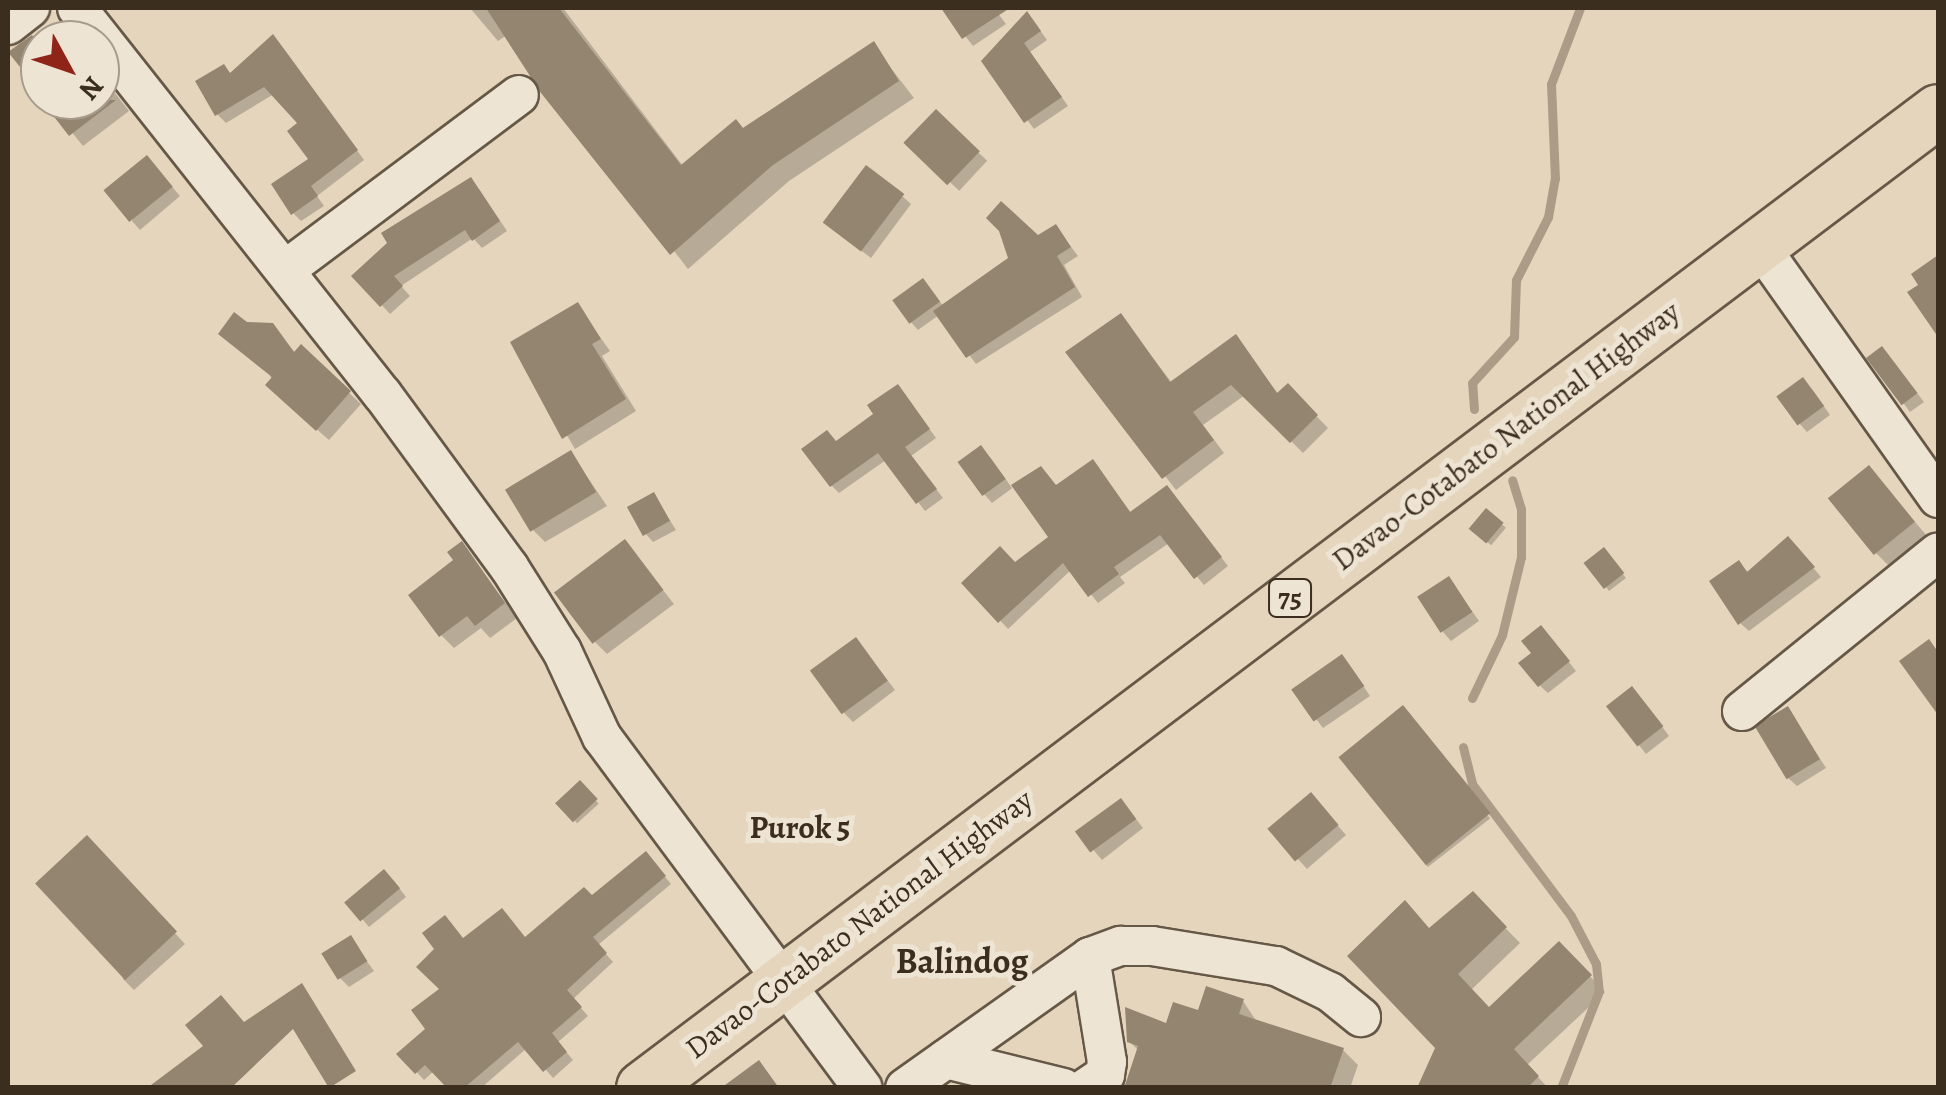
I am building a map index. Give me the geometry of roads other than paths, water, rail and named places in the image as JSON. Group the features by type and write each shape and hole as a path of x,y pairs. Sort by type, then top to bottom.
{"highway":[{"name":"Davao-Cotabato National Highway","path":"643,1088 1938,111"}],"street":[{"path":"8,24 30,8"},
{"path":"76,8 285,270 509,567 562,651 602,737 786,978 862,1088"},
{"path":"285,270 519,96"},
{"path":"1759,245 1938,498"},
{"path":"1742,710 1938,552"},
{"path":"905,1088 1090,957 1121,946 1152,946 1276,966 1330,992 1361,1016"},
{"path":"1086,1088 1106,1070 1090,957"},
{"path":"946,1059 1063,1088"}],"waterway":[{"path":"1474,409 1472,383 1514,337 1516,280 1548,217 1555,179 1551,84 1580,8"},
{"path":"1472,698 1502,635 1521,557 1521,509 1512,480"},
{"path":"1463,747 1472,784 1571,916 1596,964 1599,991 1561,1088"}],"district":[{"name":"Purok 5","path":"800,827"},
{"name":"Balindog","path":"962,961"}]}
